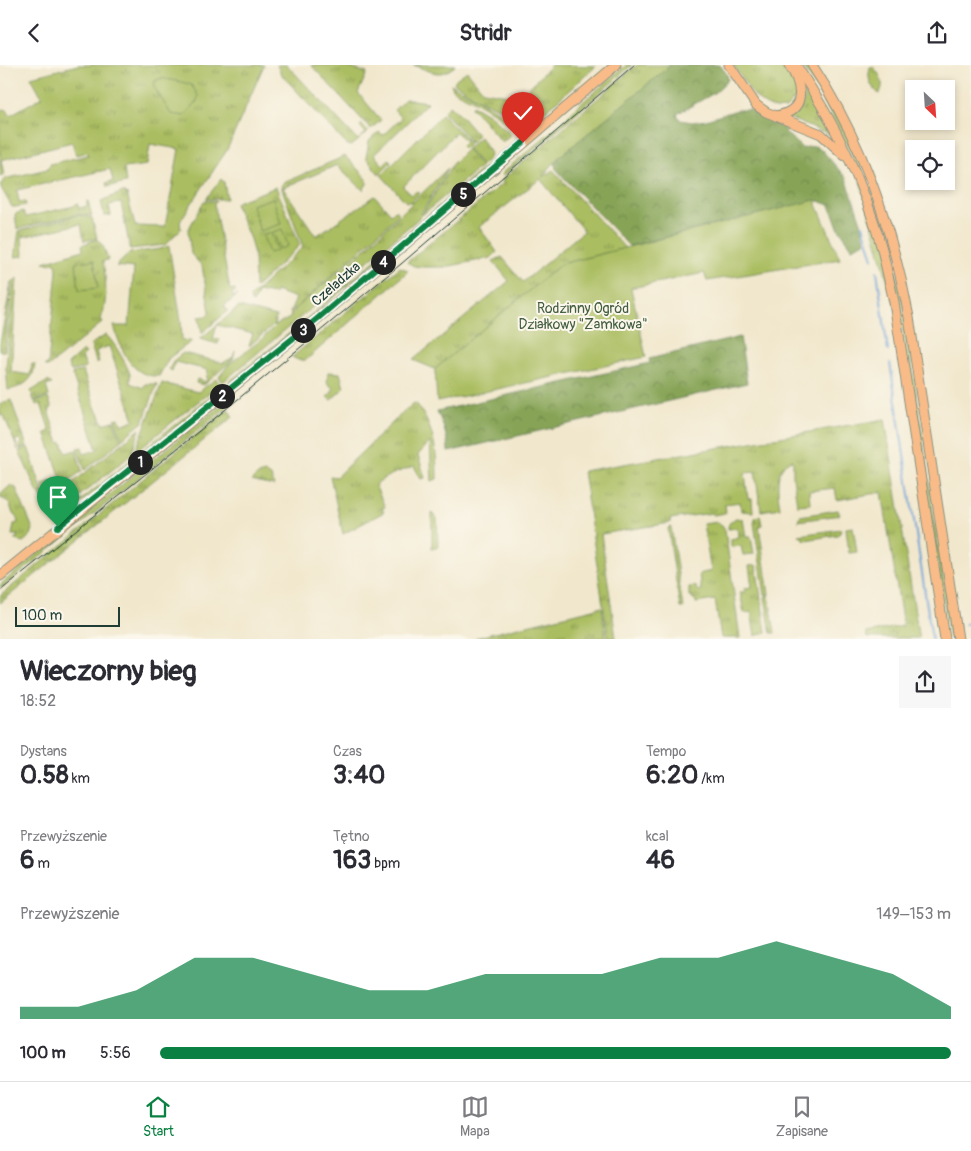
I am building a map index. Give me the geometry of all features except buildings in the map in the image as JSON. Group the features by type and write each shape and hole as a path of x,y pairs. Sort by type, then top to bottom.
{"main road":[{"name":"Czeladzka","path":"0,576 310,325 616,65"},
{"path":"729,65 756,105 776,116 821,134 849,159"},
{"path":"776,116 783,115 794,108 800,97 797,77 790,65"},
{"path":"796,65 826,112 849,159 879,241 894,302 945,639"},
{"path":"812,65 837,106 865,161 890,233 901,274 910,317 958,639"}],"green space":[{"path":"78,65 264,65 227,150 180,221 181,229 165,245 130,249 121,203 109,205 111,215 104,216 101,201 123,192 127,194 135,226 165,227 179,149 150,144 147,165 124,168 126,183 107,187 106,183 113,181 110,169 17,190 19,202 25,201 26,205 12,207 0,186 5,179 47,169 50,164 88,155 88,152 76,155 72,142 1,160 4,174 0,176 0,111 7,110 10,115 42,97 31,77"},
{"path":"277,65 287,65 358,140 366,133 360,126 362,124 369,131 351,146 346,144 281,74"},
{"path":"311,65 340,65 367,73 358,93 381,120 371,129"},
{"path":"413,65 455,66 444,72 435,73"},
{"path":"551,65 596,66 537,119 528,122 474,96 454,83 456,79 467,71 483,91 520,97"},
{"path":"626,65 632,65 503,176 501,174 567,118 570,113"},
{"path":"637,65 671,65 558,158 542,177 553,170 625,248 561,264 435,369 413,360 509,281 493,261 502,257 523,282 584,231 540,179 479,227 497,252 491,258 445,267 414,266 407,262 503,183 502,180"},
{"path":"671,65 720,65 727,74 728,80 714,93 677,114 680,120 692,122 706,120 737,110 750,110 784,127 786,133 802,148 815,146 821,149 846,178 862,225 865,242 852,248 838,227 830,205 815,200 629,246 556,169 555,164 558,158"},
{"path":"733,65 786,65 796,85 796,97 786,109 776,109 768,106 754,96"},
{"path":"801,65 807,65 849,138 871,191 889,245 908,335 953,638 949,638 904,339 853,157 816,86"},
{"path":"870,67 876,70 881,79 882,87 879,94 870,82"},
{"path":"161,78 192,86 198,96 197,101 184,116 171,114 154,87 155,81"},
{"path":"451,84 494,109 510,121 516,128 515,130 486,107 453,90"},
{"path":"805,89 830,135 786,117 799,110 803,103"},
{"path":"405,99 428,102 374,155 383,165 389,159 391,162 379,174 366,158 369,141 379,132 383,135 401,118 394,110"},
{"path":"450,105 478,135 470,143 469,139 444,112"},
{"path":"473,105 491,116 511,134 502,142 472,107"},
{"path":"442,114 468,140 468,145 464,149 461,146 466,141 456,132 403,187 412,195 417,191 420,193 411,202 406,202 381,175"},
{"path":"480,137 490,152 489,158 482,165 467,148"},
{"path":"467,149 481,166 422,215 453,163"},
{"path":"345,156 367,179 367,184 363,190 337,165 283,188 316,236 375,196 391,214 395,210 399,214 290,313 296,298 275,291 274,294 258,291 253,303 251,302 250,297 303,247 281,186 283,183"},
{"path":"486,166 489,166 229,384 230,381 292,331"},
{"path":"448,168 418,219 223,382 219,377 229,364 261,340 276,325 290,318 291,314 304,301 363,251"},
{"path":"221,179 224,182 227,199 206,199"},
{"path":"276,187 300,245 255,288 254,255 250,239 235,204"},
{"path":"273,198 281,224 260,231 252,205"},
{"name":"Rodzinny Ogród Działkowy \"Zamkowa\"","path":"815,200 840,259 707,281 704,273 631,288 646,357 437,402 435,369 561,264"},
{"path":"87,201 92,216 78,214 17,229 15,214 23,211 26,217 74,206 77,203 79,208 87,206"},
{"path":"204,201 216,201 214,204 230,290 235,289 235,292 232,293 233,297 238,295 224,306 228,311 202,333 199,317 207,316 210,312 202,266 191,254 188,230"},
{"path":"78,215 92,218 97,238 84,241 81,224 22,237 23,256 15,257 19,231"},
{"path":"282,229 288,246 280,249 273,232"},
{"path":"271,233 277,250 269,253 263,236"},
{"path":"97,239 103,246 108,260 103,261 106,290 105,305 101,319 103,322 48,367 45,365 48,364 57,270 56,263 44,262 83,250 82,245"},
{"path":"169,246 181,321 182,340 192,341 169,358 159,376 149,375 134,367 129,360 120,344 114,326 129,326 134,268 116,266 130,253"},
{"path":"94,260 98,288 79,290 76,262"},
{"path":"400,267 408,270 306,360 298,360 292,357"},
{"path":"17,278 11,372 30,375 32,364 35,364 33,374 27,382 19,387 8,390 6,368 13,282"},
{"path":"11,283 5,351 0,351 0,344"},
{"path":"239,307 276,317 274,325 249,346 253,334 217,325"},
{"path":"217,325 213,339 219,340 218,344 200,339"},
{"path":"106,335 116,347 126,365 130,374 130,383 143,388 145,384 157,384 143,422 122,439 115,419 119,418 121,425 134,420 109,346 96,351 99,362 96,362 91,346 91,344"},
{"path":"740,337 747,383 448,452 446,436 437,411 650,363 649,359"},
{"path":"83,351 86,353 82,356 86,368 71,371 68,364"},
{"path":"235,351 233,359 204,385 196,383 197,379 206,382 208,370 175,362 172,371 169,369 174,360 183,353 223,363 233,357"},
{"path":"83,371 103,424 114,421 121,441 85,470 77,448 82,447 84,454 97,450 72,373"},
{"path":"328,372 340,373 344,388 331,400 327,397 333,388 327,383"},
{"path":"216,379 220,384 135,452 162,383 198,392"},
{"path":"48,381 52,384 46,386 49,396 34,401 31,391"},
{"path":"223,386 226,387 68,513 59,517"},
{"path":"48,398 51,406 49,414 59,443 62,442 66,453 76,450 82,471 63,485 45,491 43,484 61,478 45,433 50,431 41,404 36,405 35,402"},
{"path":"11,400 27,446 20,449 19,445 22,443 20,439 15,440 18,450 4,416 0,415 0,404"},
{"path":"416,403 431,430 435,448 437,479 432,481 430,442 418,455 425,478 421,479 414,466 380,481 375,485 385,507 382,509 384,512 343,534 330,476 336,477 412,404"},
{"path":"224,405 227,407 0,589 0,585 69,527 220,406"},
{"path":"228,409 233,417 0,603 0,596"},
{"path":"885,419 919,638 867,638 866,633 903,626 882,492 837,500 835,488 809,491 810,504 797,505 793,477 793,460 782,467 778,480 780,508 761,511 755,472 745,473 748,499 752,499 753,512 741,511 740,502 725,504 726,513 670,519 670,523 601,534 616,638 608,638 583,471"},
{"path":"140,429 131,455 59,512 54,513 39,494 65,487 75,481"},
{"path":"28,447 43,492 38,493 19,451"},
{"path":"265,473 271,476 274,486 251,481 258,475"},
{"path":"11,485 16,488 33,529 31,535 22,543 14,539 17,538 17,535 12,535 14,524 18,523 16,515 13,514 9,502 1,498 0,495"},
{"path":"838,510 840,515 798,521 800,516"},
{"path":"432,513 437,518 438,546 432,549"},
{"path":"760,515 762,525 759,526 769,595 765,595 754,523 755,518"},
{"path":"736,518 743,519 746,537 751,537 754,554 743,555 741,546 731,547 731,539 739,537 738,528 728,529 728,527 730,522"},
{"path":"718,522 725,530 740,638 721,638 715,600 696,603 692,596 689,596 689,587 696,586 697,591 701,590 699,574 711,571 703,524"},
{"path":"671,527 683,608 680,608 668,528"},
{"path":"853,527 857,552 849,553 846,528"},
{"path":"841,529 837,535 805,540 799,535"},
{"path":"756,565 766,632 755,636 751,612 744,613 740,592 745,592 744,588 752,587 749,566"},
{"path":"769,596 775,633 771,633 765,597"},
{"path":"602,607 606,638 476,638 490,634"}],"waterway":[{"path":"863,225 873,259"},
{"path":"877,271 888,351"},
{"path":"890,363 932,639"},
{"path":"965,624 969,623"}],"tram line":[{"path":"0,591 214,419 401,264 634,65"}],"route":[{"path":"58,527 317,319 523,143"}]}
